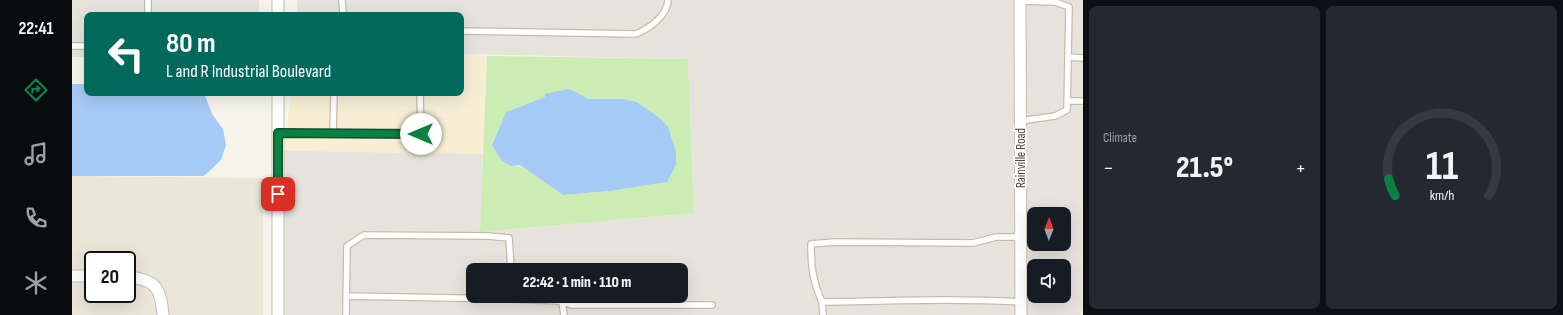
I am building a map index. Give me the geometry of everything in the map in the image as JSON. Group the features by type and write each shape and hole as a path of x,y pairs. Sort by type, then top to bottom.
{"street":[{"path":"278,0 278,12"},
{"name":"Rainville Road","path":"1020,0 1021,315"},
{"path":"278,96 278,315"},
{"path":"72,276 84,276"},
{"path":"136,278 145,279 156,286 160,294 162,315"}],"lane":[{"path":"148,0 148,12"},
{"path":"342,0 343,12"},
{"path":"464,31 636,34 653,24 662,16 668,5 668,0"},
{"path":"1020,0 1055,2 1069,8 1067,110 1055,116 1020,121"},
{"path":"72,46 84,46"},
{"path":"1068,57 1083,58"},
{"path":"333,133 334,96"},
{"path":"278,133 421,134 420,96"},
{"path":"1067,101 1083,101"},
{"path":"346,315 347,246 364,235 480,236 509,238 511,263"},
{"path":"823,315 822,302 815,286 811,269 810,244 835,242 973,243 996,237 1021,237"},
{"path":"346,296 466,297"},
{"path":"822,302 916,300 988,300 1021,302"},
{"path":"562,303 564,315"},
{"path":"567,303 572,305 712,305"}],"shaded area":[{"path":"72,0 259,0 259,12 84,12 84,57 72,57"},
{"path":"297,0 1083,0 1083,310 1080,315 1027,315 1027,303 1071,303 1071,259 1027,259 1027,280 1015,280 1015,315 284,315 284,151 483,154 480,232 694,213 688,59 464,54 464,12 297,12"},
{"path":"464,54 487,56 483,154 284,155 291,96 464,96"},
{"path":"72,176 263,178 263,315 72,315"}],"green space":[{"path":"487,56 688,59 694,213 480,232","holes":["578,93 589,99 623,99 637,102 661,119 667,182 610,191 563,195 526,169 502,161 492,145 506,112 545,97"]}],"water":[{"path":"72,84 84,84 84,96 205,96 212,114 223,129 226,145 221,160 204,176 72,176"},
{"path":"568,89 589,99 623,99 637,102 661,119 668,127 676,152 676,165 667,182 610,191 563,195 519,165 511,166 502,161 492,145 506,112 545,97 545,94"}],"route":[{"path":"278,194 278,133 421,134"}]}
